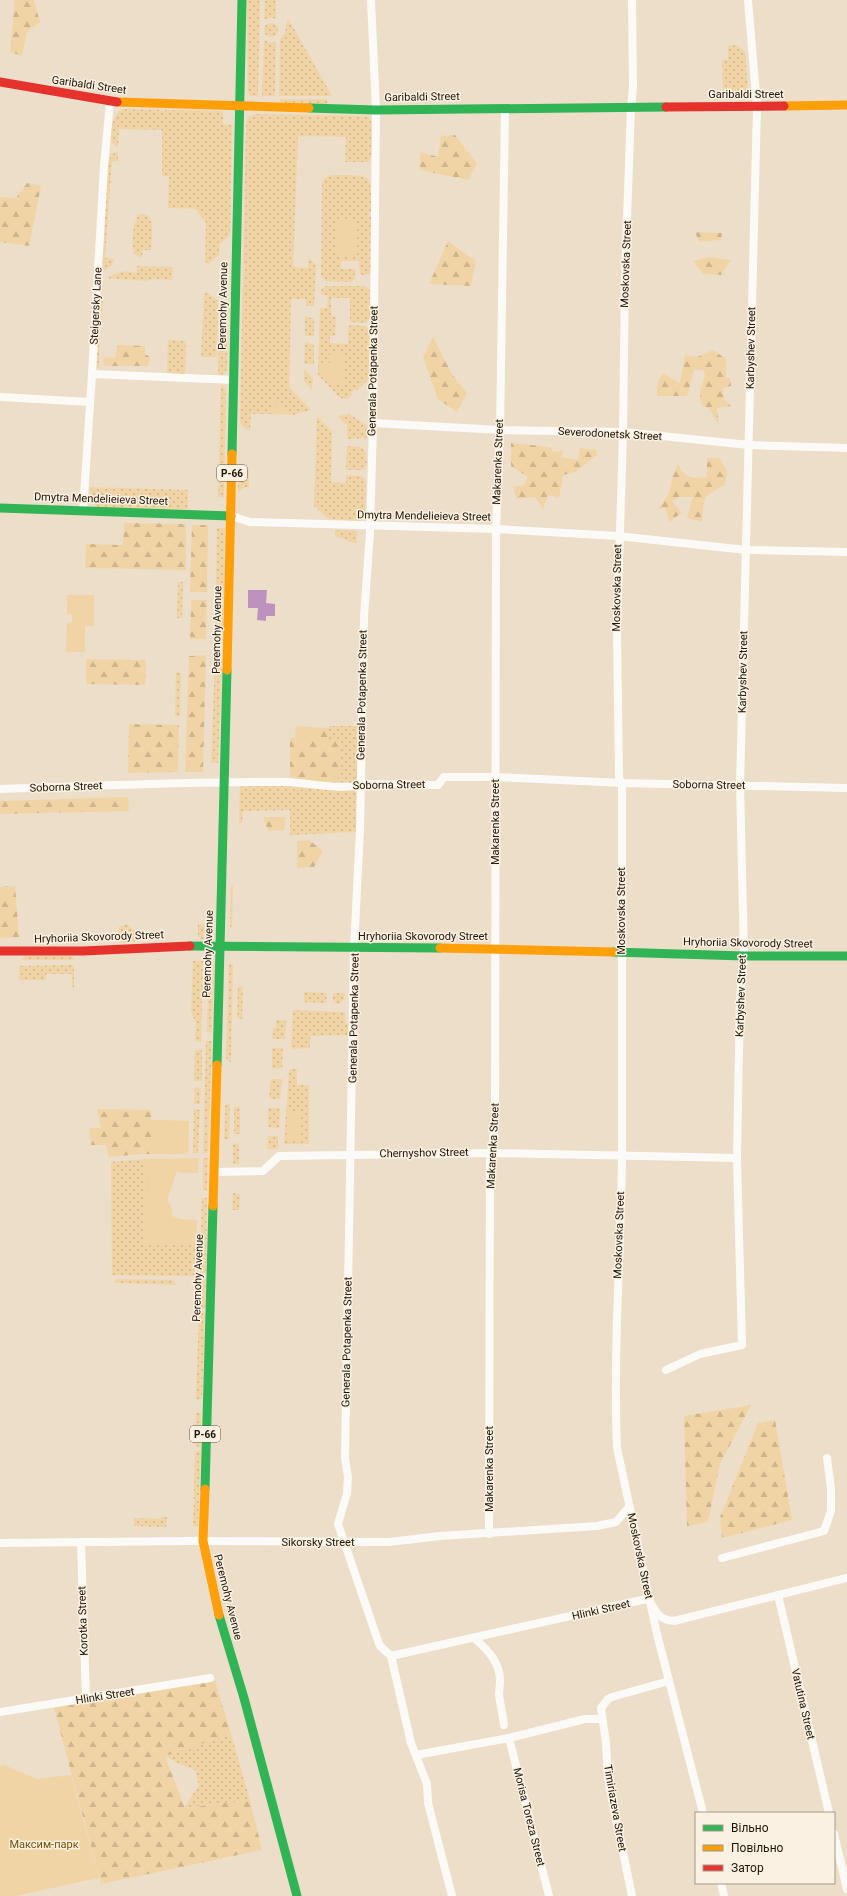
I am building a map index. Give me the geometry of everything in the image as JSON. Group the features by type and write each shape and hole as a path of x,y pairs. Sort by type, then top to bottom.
{"main road":[{"name":"Peremohy Avenue","path":"242,0 221,945 203,1541 220,1619 244,1698 297,1896"},
{"name":"Garibaldi Street","path":"0,82 110,102 376,110 847,105"},
{"name":"Dmytra Mendelieieva Street","path":"0,508 231,516"},
{"name":"Hryhoriia Skovorody Street","path":"0,951 83,951 221,945 354,948 496,948 744,956 847,956"}],"street":[{"name":"Generala Potapenka Street","path":"371,0 376,110 373,423 370,527 364,617 354,948 352,1154 345,1458 348,1477 347,1493 338,1524 345,1541 376,1638 380,1646 391,1656 411,1743 426,1784 428,1804 452,1896"},
{"name":"Moskovska Street","path":"632,0 633,87 625,277 618,536 617,644 619,778 622,783 622,1154 615,1381 617,1448 628,1494 649,1600 703,1812"},
{"name":"Karbyshev Street","path":"666,1370 700,1354 742,1345 737,1158 740,998 744,956 740,786 757,107 748,0"},
{"name":"Steigersky Lane","path":"83,510 100,231 110,102"},
{"name":"Makarenka Street","path":"489,1534 491,1153 495,1125 496,529 500,430 505,109"},
{"path":"92,374 234,380"},
{"path":"0,397 90,402"},
{"name":"Severodonetsk Street","path":"373,423 500,430 622,432 749,445 847,448"},
{"name":"Dmytra Mendelieieva Street","path":"231,516 250,522 370,527 496,529 618,536 746,550 847,552"},
{"name":"Soborna Street","path":"0,789 208,782 288,782 311,786 360,786 368,784 438,785 444,777 495,777 622,783 847,788"},
{"name":"Chernyshov Street","path":"213,1172 263,1171 279,1156 352,1154 622,1154 737,1158"},
{"path":"722,1558 824,1531 831,1511 831,1490 827,1458"},
{"name":"Sikorsky Street","path":"0,1543 203,1541 389,1542 440,1536 597,1526 616,1522 630,1507"},
{"name":"Korotka Street","path":"81,1542 86,1700"},
{"path":"649,1600 658,1616 674,1621 847,1578"},
{"name":"Vatutina Street","path":"778,1595 829,1812"},
{"name":"Hlinki Street","path":"391,1656 649,1600"},
{"path":"474,1638 487,1649 494,1658 499,1671 499,1692 504,1725"},
{"name":"Hlinki Street","path":"0,1712 86,1700 210,1678"},
{"path":"416,1755 508,1738 585,1719 602,1719 601,1708 612,1696 669,1681"},
{"name":"Timiriazeva Street","path":"602,1719 606,1742 608,1779 632,1896"},
{"name":"Morisa Toreza Street","path":"508,1738 549,1896"},
{"path":"835,1838 847,1890"},
{"path":"721,1884 724,1896"}],"green space":[{"path":"15,0 34,0 40,22 27,32 22,56 10,52"},
{"path":"247,0 260,0 258,96 250,96 248,92"},
{"path":"265,0 276,0 276,19 270,17 264,20"},
{"path":"288,18 332,96 279,96 280,39 285,33"},
{"path":"268,23 274,23 278,27 278,33 274,37 268,37 264,33 264,27"},
{"path":"264,40 270,43 276,42 275,96 262,96"},
{"path":"736,45 745,51 748,92 741,99 732,99 723,88 722,60 728,60 728,46"},
{"path":"280,99 327,99 327,104 280,104"},
{"path":"122,109 220,111 223,112 223,124 232,125 230,235 220,244 221,202 219,255 208,264 205,261 206,222 195,209 168,208 169,176 162,176 162,130 119,129 118,148 111,142 110,133 112,124"},
{"path":"256,114 368,116 372,125 374,139 371,159 368,162 345,162 346,137 298,136 293,267 308,268 309,258 316,265 314,306 306,306 306,299 291,299 289,387 311,410 293,415 273,396 272,414 251,414 250,430 244,428 240,422 246,126 248,117"},
{"path":"455,135 477,164 468,180 420,170 420,152 438,157 441,136"},
{"path":"118,152 118,161 112,161 105,258 115,259 111,266 105,270 101,265 108,162 112,154"},
{"path":"331,175 361,176 366,178 371,188 372,212 369,212 369,217 372,217 371,272 363,276 360,273 359,261 341,261 341,269 355,269 355,278 351,282 326,281 321,276 322,183 325,178"},
{"path":"27,183 41,186 29,246 0,242 0,197 16,198"},
{"path":"145,214 151,220 152,225 151,250 143,250 141,257 137,256 133,250 133,233 137,217"},
{"path":"336,221 357,221 356,256 336,256"},
{"path":"695,232 722,233 721,240 699,242"},
{"path":"448,241 476,261 471,286 429,284"},
{"path":"709,257 731,260 721,275 703,274 693,261"},
{"path":"137,266 173,267 172,280 152,279 145,281 105,278 125,271 137,274"},
{"path":"326,286 365,286 370,290 370,318 365,323 350,322 350,298 331,298 331,316 336,316 335,336 330,336 330,343 348,344 348,328 350,325 365,326 370,331 370,378 356,391 355,389 351,393 352,395 347,399 340,398 318,375 320,308 327,308 328,295 321,295 321,290"},
{"path":"207,292 218,301 217,357 201,357 204,294"},
{"path":"103,301 100,322 99,369 96,367 99,303"},
{"path":"219,314 228,323 227,369 224,374 221,375 218,375"},
{"path":"305,316 314,319 314,336 305,336"},
{"path":"433,337 452,374 467,393 457,412 438,399 423,357"},
{"path":"168,340 186,341 185,374 167,374"},
{"path":"305,342 314,345 314,364 304,364"},
{"path":"118,345 145,346 145,354 150,357 148,366 104,366 103,358 115,357"},
{"path":"713,350 726,359 726,376 730,379 731,386 723,388 724,399 731,406 717,408 719,425 709,409 701,404 700,393 705,375 703,370 694,370 687,396 657,396 657,386 662,373 680,383 685,355 697,357"},
{"path":"330,351 345,352 344,385 330,385 320,375 321,365 330,365"},
{"path":"304,369 313,378 312,390 304,381"},
{"path":"221,384 225,387 226,391 224,497 218,497"},
{"path":"273,396 293,415 272,414"},
{"path":"349,414 367,425 368,435 366,438 347,439 347,425 338,416"},
{"path":"317,416 332,431 331,482 346,483 346,475 362,476 366,481 365,515 364,519 360,521 329,519 314,506"},
{"path":"511,443 551,447 553,452 563,450 561,457 578,460 580,448 596,450 597,455 575,472 563,475 559,498 548,495 543,509 535,497 517,499 513,487 524,485 528,477 511,466"},
{"path":"347,446 360,447 365,450 367,464 363,470 346,470"},
{"path":"707,458 720,458 727,471 725,485 712,492 706,498 703,507 702,522 687,518 693,497 679,497 672,501 682,513 669,522 665,508 658,509 669,494 672,478 678,464 684,473 690,477 707,477"},
{"path":"249,470 249,487 243,488 238,493 239,478 242,473"},
{"path":"90,487 188,490 188,509 101,508 96,506 91,500"},
{"path":"124,523 186,524 186,570 85,568 86,544 123,545"},
{"path":"192,525 208,525 207,592 190,592"},
{"path":"217,528 225,528 223,634 215,634"},
{"path":"335,530 357,531 357,543 335,537"},
{"path":"178,582 183,582 182,618 177,618"},
{"path":"67,595 94,595 94,626 85,626 85,652 66,652 67,623 72,622 72,614 67,614"},
{"path":"191,600 207,600 206,639 190,639"},
{"path":"206,655 203,772 185,772 189,656"},
{"path":"86,659 146,660 145,685 86,684"},
{"path":"215,661 222,661 218,763 211,763"},
{"path":"176,672 181,673 180,717 175,716"},
{"path":"129,724 179,725 178,772 128,773"},
{"path":"296,726 329,728 329,741 339,741 338,782 300,781 290,777 290,738 295,738"},
{"path":"329,726 358,726 357,782 354,784 300,781 338,782 339,741 329,741"},
{"path":"298,728 319,729 319,734 299,748 296,746"},
{"path":"288,785 353,789 357,794 356,832 290,835 290,810 243,811 242,823 239,822 240,786"},
{"path":"128,797 129,811 0,814 0,801"},
{"path":"263,817 286,817 284,830 268,831"},
{"path":"309,840 323,851 314,867 297,868 297,841"},
{"path":"15,886 19,937 0,938 0,887"},
{"path":"231,886 233,886 232,928 230,928"},
{"path":"127,924 138,933 138,938 136,941 122,943 116,937 119,927"},
{"path":"198,924 204,924 204,940 198,937"},
{"path":"25,956 72,956 74,960 22,960"},
{"path":"193,961 203,961 201,1042 195,1041 196,1023 191,1012"},
{"path":"209,962 214,962 212,1033 207,1032"},
{"path":"229,963 233,964 231,1062 226,1058"},
{"path":"74,965 74,988 72,988 72,974 46,974 46,980 19,980 19,966"},
{"path":"238,987 243,987 242,1019 237,1019"},
{"path":"304,992 327,993 326,1003 304,1002"},
{"path":"333,993 345,993 344,999 339,1004 333,1003"},
{"path":"293,1010 345,1012 345,1023 349,1024 347,1035 310,1036 310,1048 293,1049 291,1047"},
{"path":"276,1020 286,1020 285,1039 272,1039 273,1028 276,1028"},
{"path":"206,1041 212,1041 208,1153 203,1153"},
{"path":"272,1048 283,1048 282,1068 272,1069"},
{"path":"195,1050 202,1050 202,1081 194,1081"},
{"path":"290,1069 297,1069 297,1085 309,1085 309,1144 284,1144"},
{"path":"271,1079 282,1079 280,1099 269,1099"},
{"path":"195,1087 201,1088 200,1104 194,1104"},
{"path":"229,1103 229,1139 224,1139 225,1106"},
{"path":"234,1107 240,1107 240,1134 234,1134"},
{"path":"268,1108 280,1108 279,1128 268,1127"},
{"path":"97,1109 151,1110 151,1120 189,1121 188,1154 141,1154 109,1157 106,1145 91,1145 89,1128 101,1128"},
{"path":"194,1109 200,1110 198,1153 193,1153"},
{"path":"288,1112 301,1113 300,1141 286,1140"},
{"path":"151,1120 189,1121 188,1154 151,1154"},
{"path":"268,1136 278,1136 278,1149 267,1149"},
{"path":"233,1143 239,1144 239,1164 233,1164"},
{"path":"199,1158 198,1173 181,1173 177,1171 167,1200 172,1209 172,1216 180,1219 197,1220 196,1245 143,1244 145,1159"},
{"path":"203,1158 208,1158 207,1190 203,1190"},
{"path":"145,1159 143,1244 196,1245 195,1276 112,1275 111,1162"},
{"path":"233,1193 240,1194 239,1210 232,1210"},
{"path":"202,1198 207,1198 206,1273 200,1273"},
{"path":"115,1279 173,1280 177,1285 115,1283"},
{"path":"200,1279 206,1279 205,1309 200,1309"},
{"path":"199,1312 205,1313 202,1399 196,1400"},
{"path":"751,1405 720,1464 708,1522 687,1526 684,1416"},
{"path":"196,1412 201,1414 201,1447 195,1446"},
{"path":"775,1420 792,1520 722,1538 720,1517 758,1423"},
{"path":"195,1451 201,1451 198,1526 193,1526"},
{"path":"161,1517 167,1517 166,1527 134,1526 134,1518 161,1519"},
{"path":"215,1681 231,1734 165,1756 185,1808 250,1800 262,1850 101,1884 54,1708"},
{"path":"231,1734 250,1800 184,1808 199,1785 195,1770 179,1764 165,1756"},
{"name":"Максим-парк","path":"4,1765 37,1779 71,1775 99,1878 15,1896 0,1896 0,1766"}],"shaded area":[{"path":"248,590 267,590 266,603 275,604 275,616 266,616 266,621 257,620 258,608 248,608"}],"traffic: fast":[{"path":"232,454 242,0"},
{"path":"309,108 376,110 666,107"},
{"path":"0,508 231,516"},
{"path":"217,1065 227,670"},
{"path":"190,946 440,948"},
{"path":"613,952 744,956 847,956"},
{"path":"205,1489 213,1206"},
{"path":"219,1615 244,1698 297,1896"}],"traffic: slow":[{"path":"117,102 309,108"},
{"path":"784,106 847,105"},
{"path":"227,670 232,454"},
{"path":"440,948 613,952"},
{"path":"213,1206 217,1065"},
{"path":"205,1489 203,1541 219,1615"}],"traffic: jam":[{"path":"0,82 117,102"},
{"path":"666,107 784,106"},
{"path":"0,951 83,951 190,946"}]}
